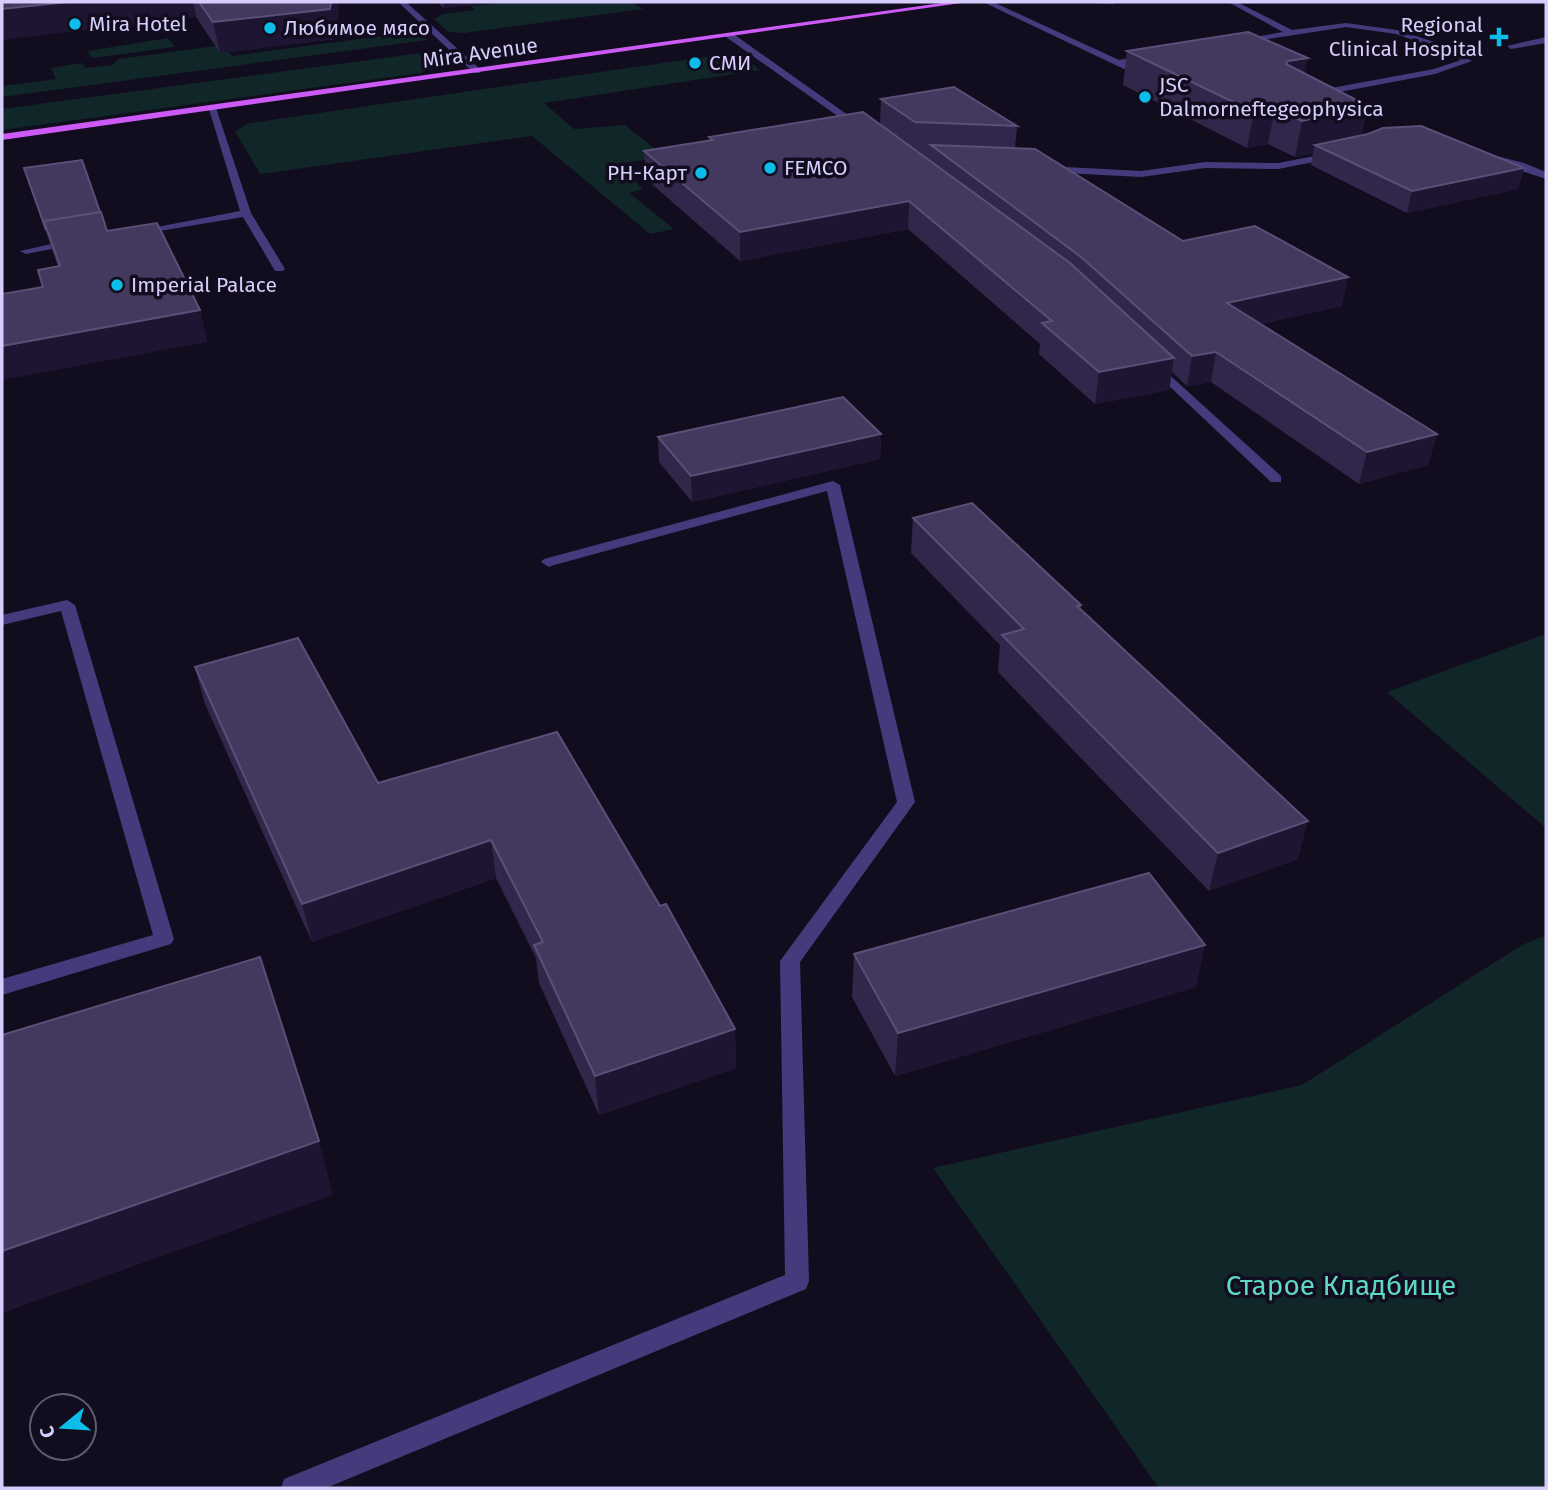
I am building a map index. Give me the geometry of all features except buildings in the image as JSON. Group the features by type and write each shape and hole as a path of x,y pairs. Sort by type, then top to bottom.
{"main road":[{"name":"Mira Avenue","path":"2,137 964,2"}],"lane":[{"path":"402,2 477,71"},
{"path":"987,2 1133,70"},
{"path":"1080,2 1113,2"},
{"path":"1232,2 1292,33"},
{"path":"1224,44 1346,25 1397,32 1444,48 1468,61 1435,71 1301,96"},
{"path":"729,35 866,132"},
{"path":"1511,46 1546,40"},
{"path":"1117,63 1157,56"},
{"path":"211,108 246,213 279,270"},
{"path":"1033,169 1141,174 1205,165 1278,166 1347,153"},
{"path":"1479,155 1520,165 1546,176"},
{"path":"130,233 246,213"},
{"path":"26,251 90,239"},
{"path":"1143,355 1276,479"},
{"path":"294,1488 797,1281 790,961 906,802 833,485 549,562"},
{"path":"2,620 67,605 164,939 2,987"}],"green space":[{"path":"505,2 631,2 643,9 464,33 449,32 434,19 444,14 475,10 471,6"},
{"path":"418,31 427,40 2,97 2,86 56,79 51,68 82,63 85,68 112,65 119,59 223,45 232,56"},
{"path":"168,38 175,47 92,58 88,51"},
{"path":"436,51 445,64 421,73 2,130 2,109"},
{"path":"718,55 744,57 760,70 544,103 574,129 625,125 665,157 616,164 643,189 629,193 674,229 650,234 532,136 260,174 235,131 250,123"},
{"path":"1546,634 1546,828 1387,692"},
{"name":"Старое Кладбище","path":"1546,935 1546,1488 1159,1488 933,1168 1302,1085 1522,945"}],"place":[{"name":"Mira Hotel","path":"75,24"},
{"name":"Любимое мясо","path":"270,28"},
{"name":"Regional Clinical Hospital","path":"1499,37"},
{"name":"СМИ","path":"695,63"},
{"name":"JSC Dalmorneftegeophysica","path":"1145,97"},
{"name":"FEMCO","path":"770,168"},
{"name":"РН-Карт","path":"701,173"},
{"name":"Imperial Palace","path":"117,285"}]}
